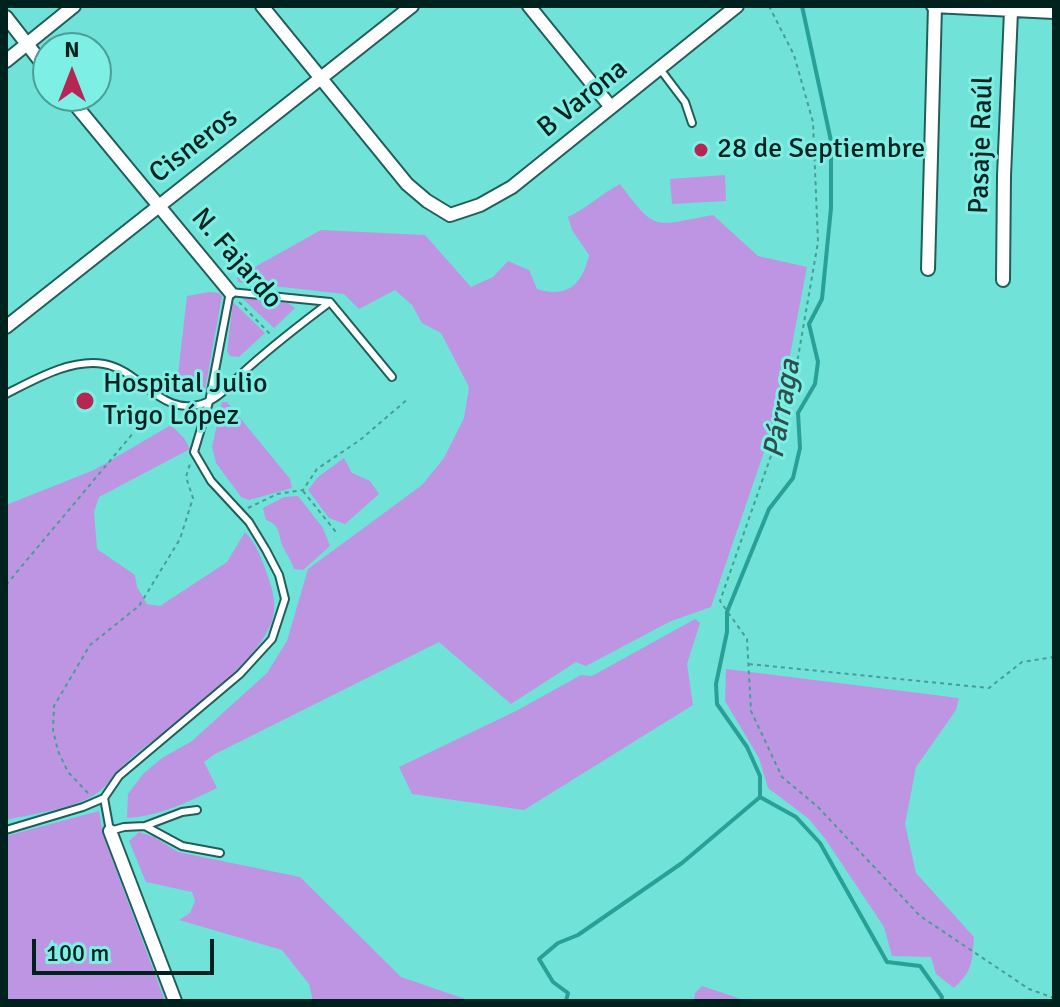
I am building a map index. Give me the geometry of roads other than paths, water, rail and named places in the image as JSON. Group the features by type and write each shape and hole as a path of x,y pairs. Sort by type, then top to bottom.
{"street":[{"path":"6,61 74,6"},
{"path":"262,6 321,78"},
{"name":"Cisneros","path":"6,327 412,6"},
{"path":"529,6 610,106"},
{"name":"B Varona","path":"321,78 407,184 450,215 480,205 512,187 737,6"},
{"path":"928,269 934,6 1054,12"},
{"name":"Pasaje Raúl","path":"1003,280 1011,11"},
{"path":"6,17 32,51"},
{"name":"N. Fajardo","path":"81,112 230,292"},
{"path":"110,831 175,1001"}],"lane":[{"path":"660,69 685,102 692,123"},
{"path":"6,830 52,818 104,798 119,776 240,674 272,639 285,599 279,575 254,531 211,481 194,452 209,402 230,292 330,302 392,377"},
{"path":"6,394 41,377 84,363 104,364 124,372 161,400 186,405 209,402 277,342 330,302"},
{"path":"104,798 110,831 145,826 182,812 197,810"},
{"path":"145,826 182,846 220,853"}],"waterway":[{"name":"Párraga","path":"760,797 760,776 747,747 717,704 716,684 727,632 727,612 769,509 793,478 800,448 798,413 815,384 818,362 809,324 822,299 831,208 831,141 802,6"},
{"path":"760,797 796,817 820,843 887,962 920,966 942,997 941,1001"},
{"path":"566,1001 568,993 553,982 539,959 558,943 578,935 682,863 760,797"}],"place":[{"name":"28 de Septiembre","path":"701,150"},
{"name":"Hospital Julio Trigo López","path":"85,401"}]}
